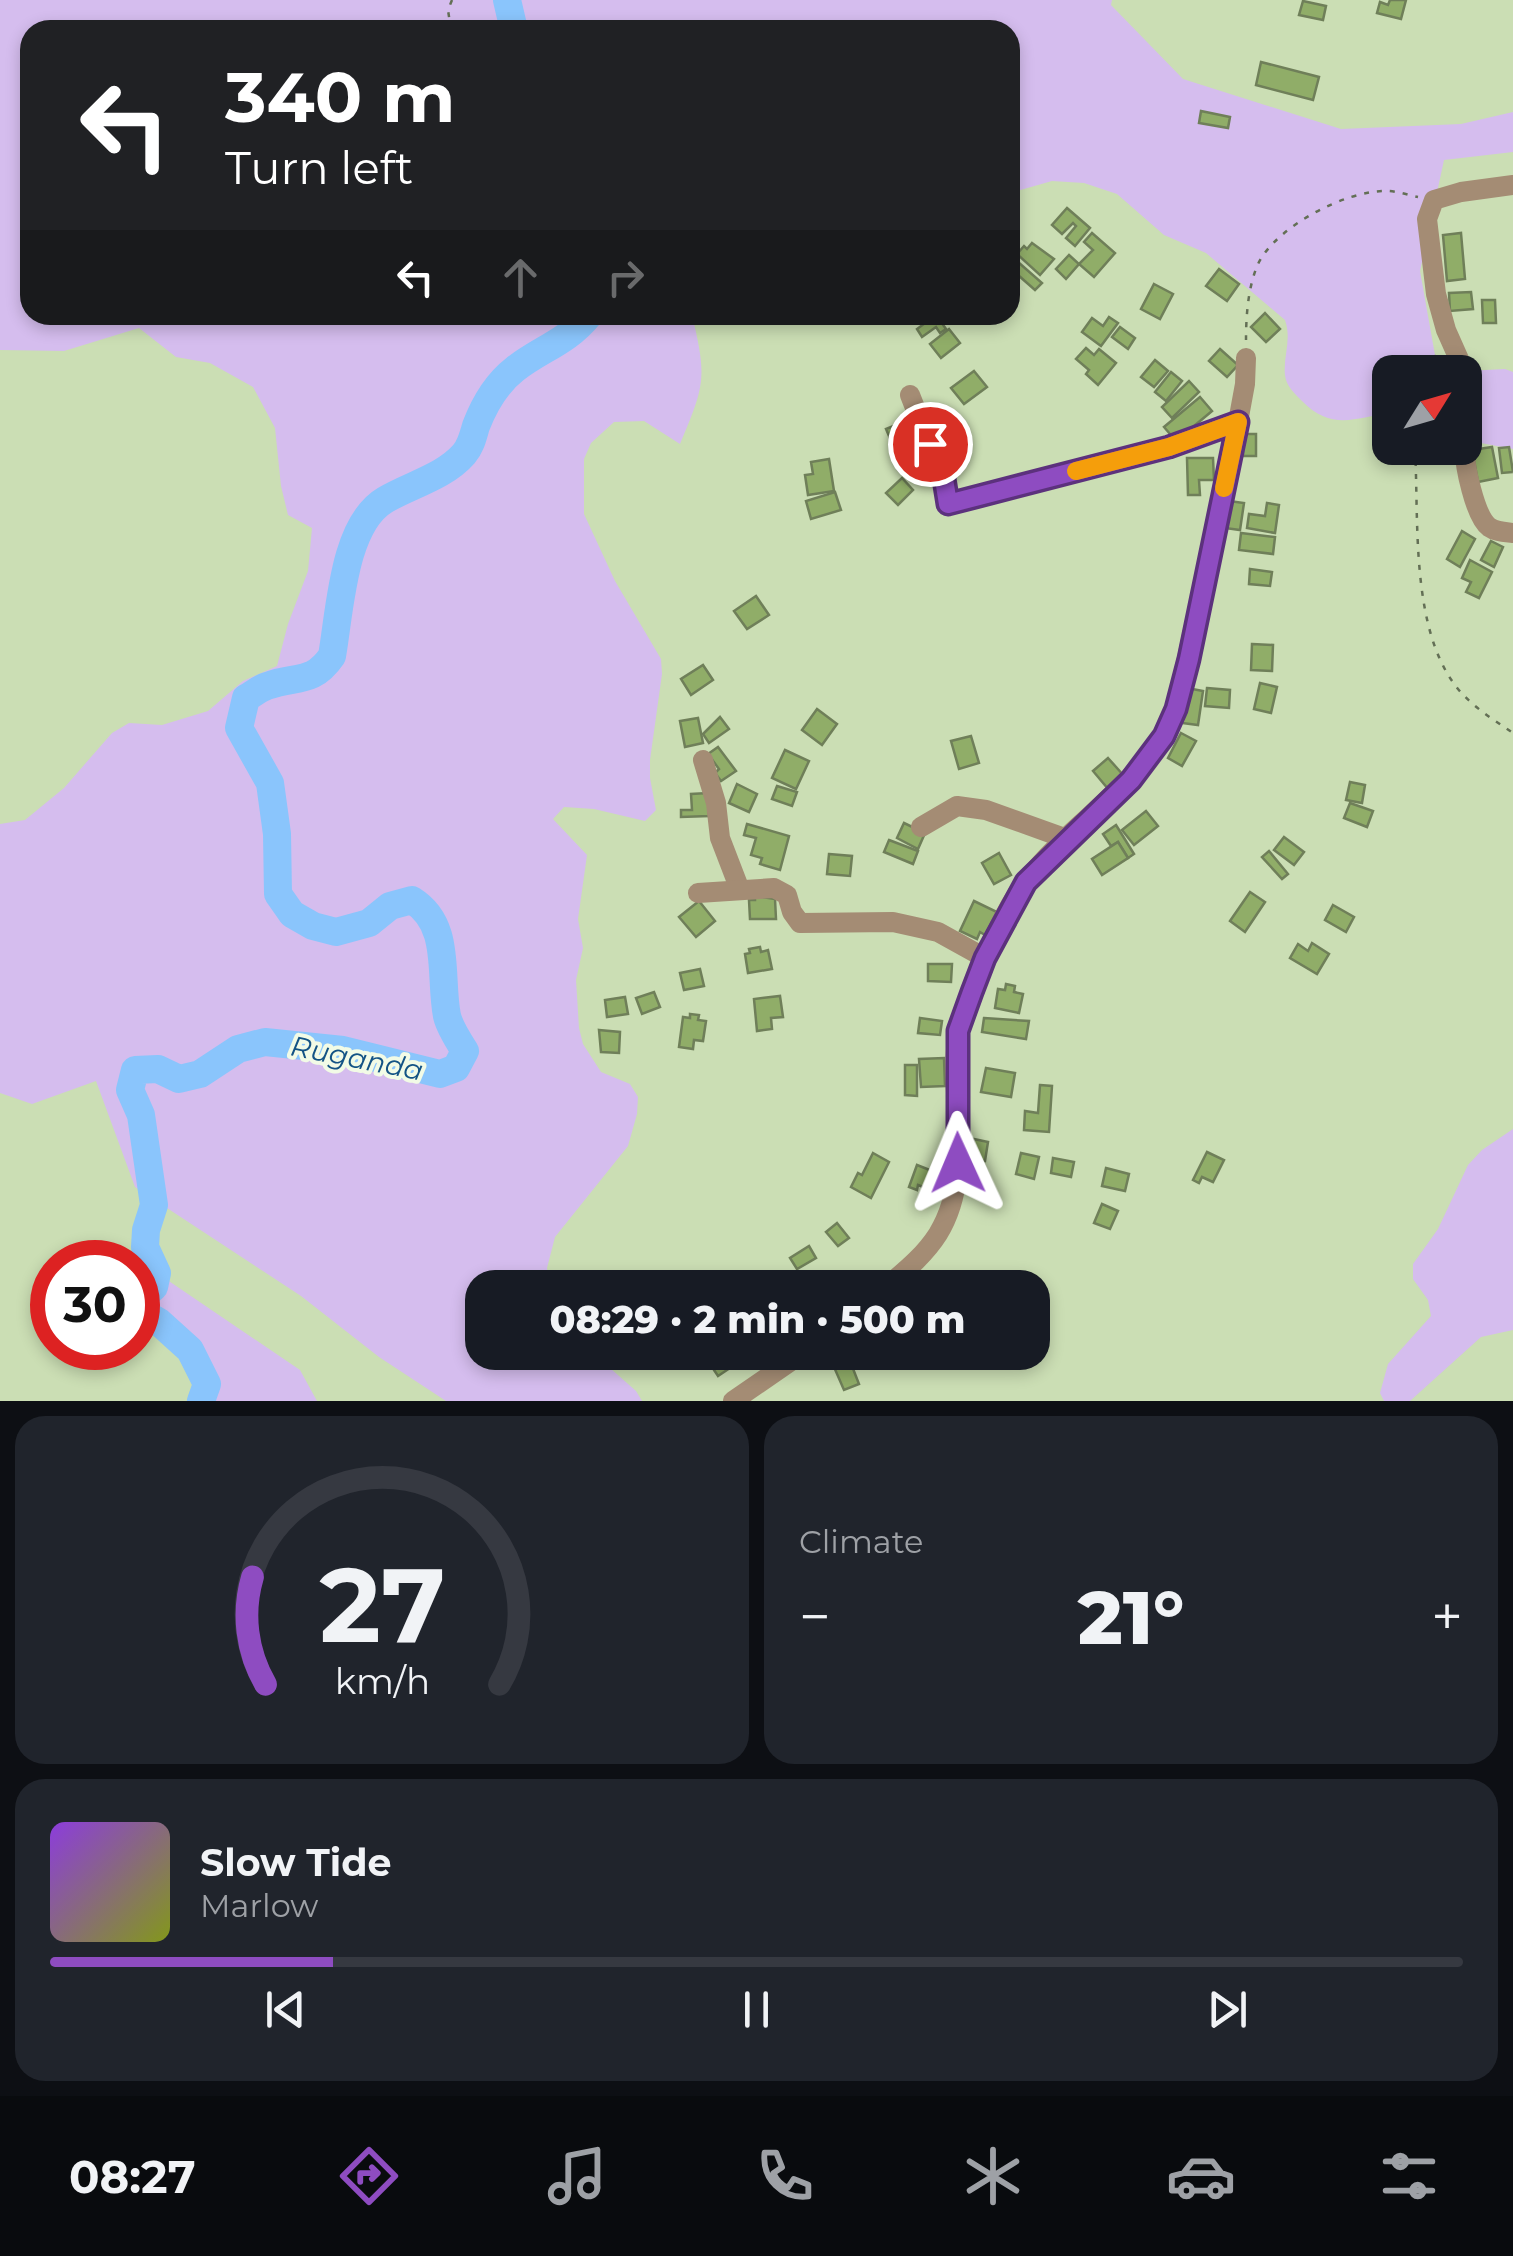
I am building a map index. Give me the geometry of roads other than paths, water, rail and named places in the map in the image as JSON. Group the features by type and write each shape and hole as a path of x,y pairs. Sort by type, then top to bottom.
{"street":[{"path":"1457,355 1436,294 1427,219 1434,200 1513,185"},
{"path":"906,1270 939,1232 954,1192 958,1163 958,1031 985,958 1026,882 1131,780 1152,754 1176,709 1246,384 1246,358"},
{"path":"910,394 944,479 948,504 1169,447 1238,422"},
{"path":"1467,465 1484,522 1492,529 1513,534"},
{"path":"702,760 716,803 720,838 740,890"},
{"path":"921,827 957,806 986,810 1067,839"},
{"path":"698,893 774,888 787,895 800,923 893,922 938,932 985,958"},
{"path":"732,1401 778,1370"}],"waterway":[{"name":"Ruganda","path":"507,0 512,20"},
{"name":"Ruganda","path":"145,1240 154,1205 141,1115 130,1090 135,1070 158,1069 179,1079 200,1074 238,1049 265,1042 343,1050 440,1074 456,1068 465,1051 447,1016 439,937 425,910 412,900 390,906 369,923 336,932 313,926 292,914 278,894 277,834 270,783 239,728 246,698 267,686 310,675 332,656 346,570 360,529 371,512 385,500 456,462 468,448 483,410 502,381 579,325"},
{"name":"Ruganda","path":"160,1323 190,1350 207,1384 201,1401"}]}
